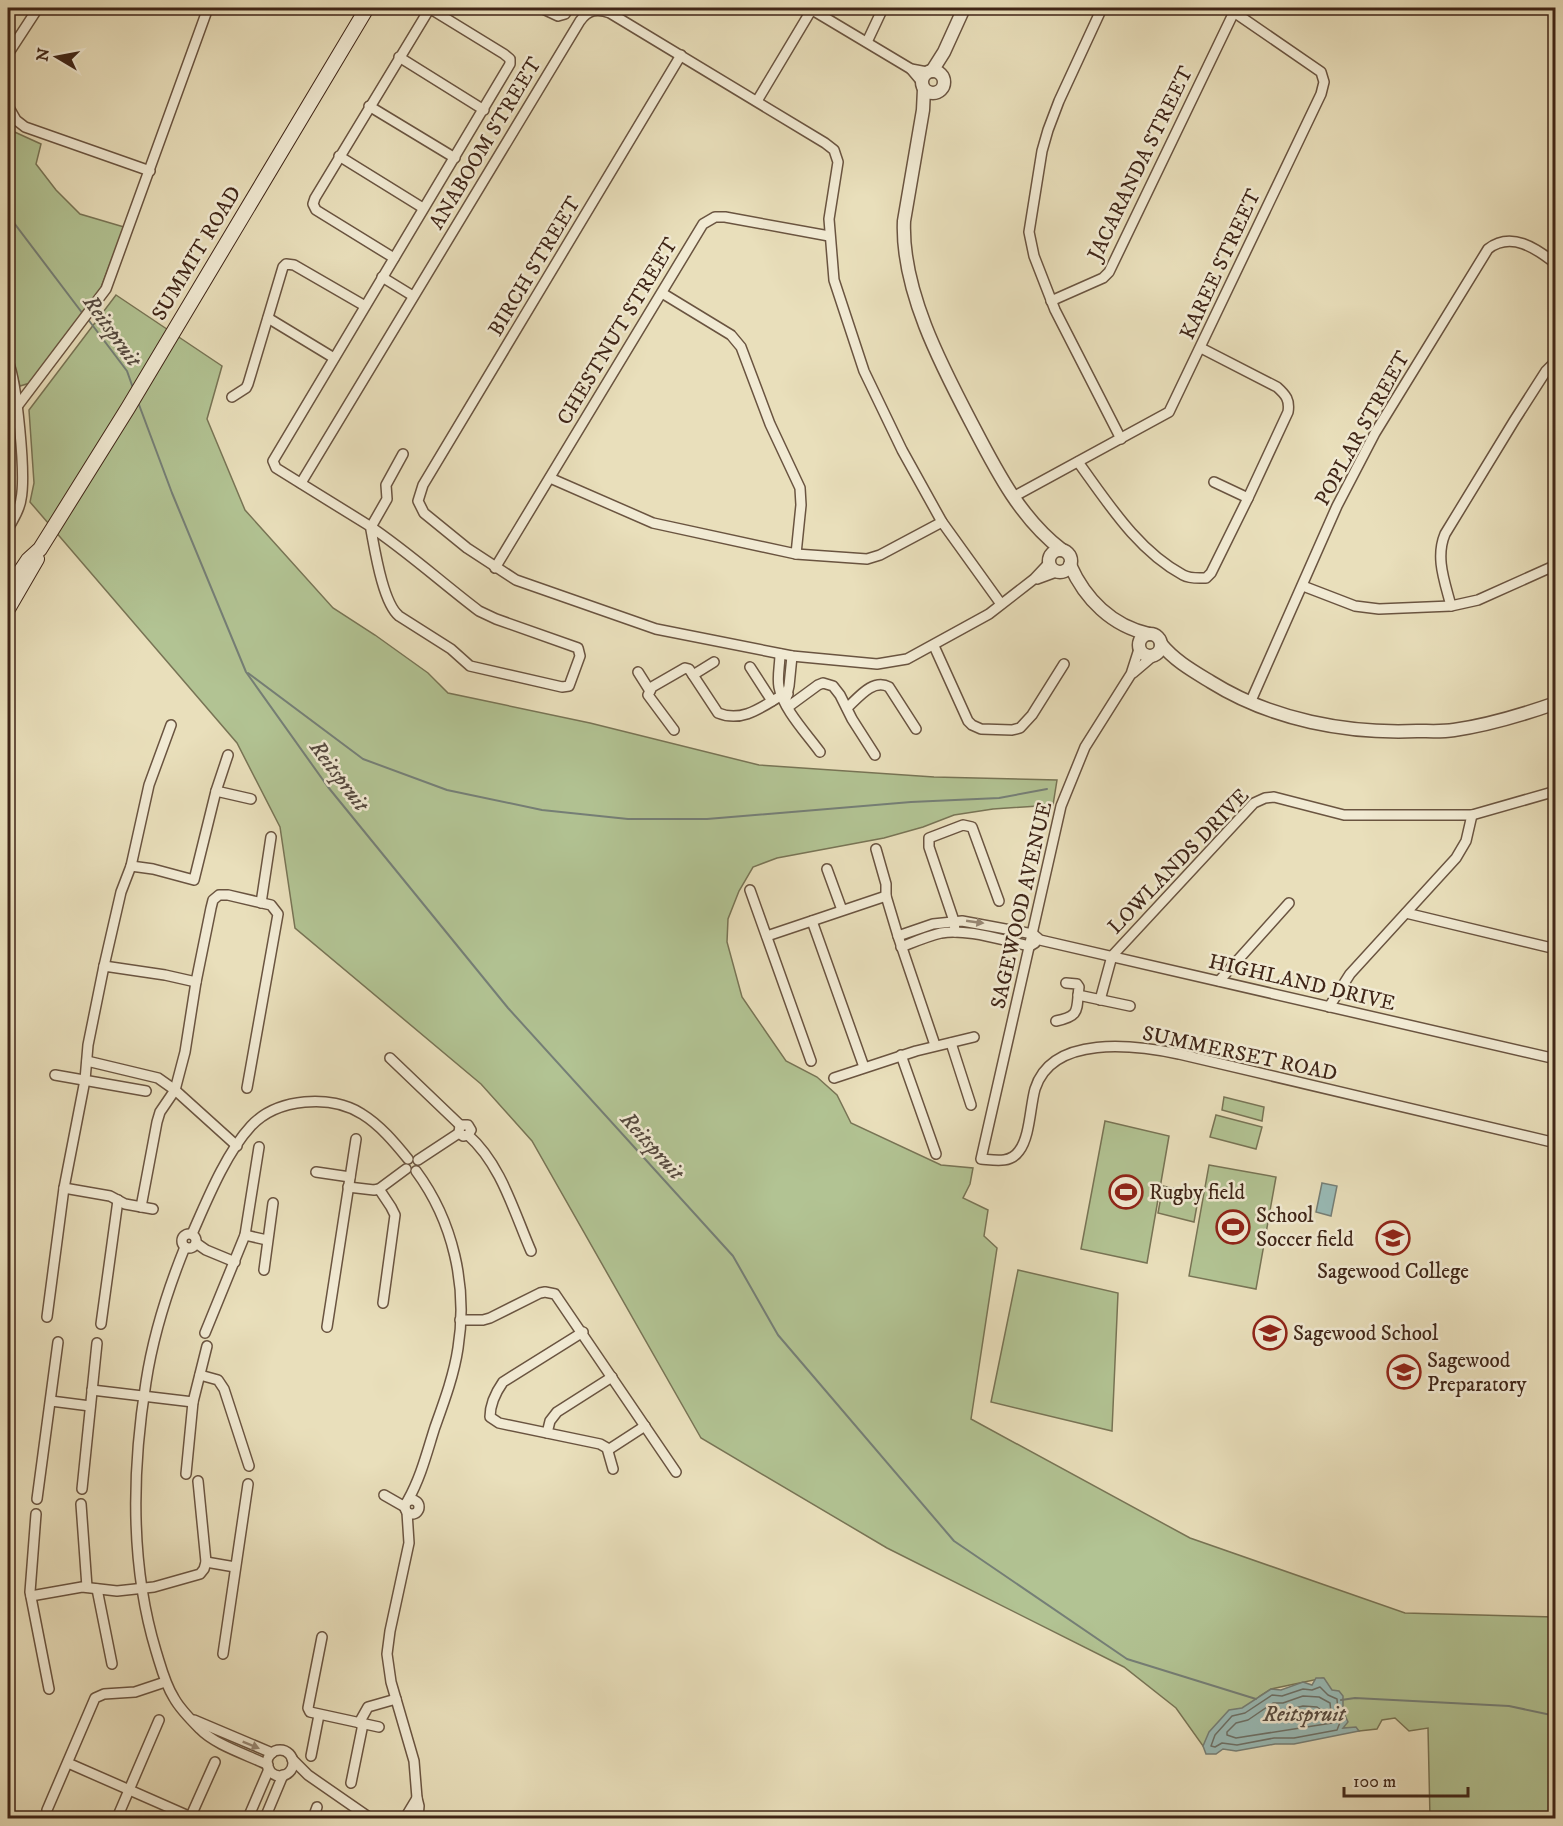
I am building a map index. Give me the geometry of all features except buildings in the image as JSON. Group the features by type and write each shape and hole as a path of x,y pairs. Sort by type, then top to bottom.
{"main road":[{"name":"SUMMIT ROAD","path":"8,609 31,571 40,549 148,375 367,8"},
{"name":"SUMMIT ROAD","path":"8,590 27,560 40,549"}],"street":[{"path":"8,54 38,8"},
{"path":"12,410 104,293 208,8"},
{"path":"394,258 314,208 313,204 339,156 429,8 510,59 510,64 484,110 273,459 276,468 371,527 479,610 496,619 578,648 580,656 567,687 472,667 451,649 399,616 392,609 388,601 371,527 387,499 386,485 404,454"},
{"path":"541,8 560,16 565,14 568,8"},
{"path":"757,101 810,8 930,81"},
{"path":"867,42 883,8"},
{"path":"964,8 930,81 923,110 904,221 908,270 938,357 983,444 1013,497 1042,536 1056,567 1078,583 1107,615 1124,626 1158,638 1156,652"},
{"path":"1102,8 1059,101 1044,142 1029,237 1051,302 1122,439"},
{"name":"JACARANDA STREET","path":"1051,302 1103,278 1109,272 1231,10"},
{"name":"KAREE STREET","path":"1013,497 1168,412 1201,348 1265,209 1322,94 1324,82 1321,72 1231,10"},
{"name":"ANABOOM STREET","path":"301,483 580,21 590,11 605,11 681,55"},
{"path":"681,55 825,143 837,156 838,169 829,219 837,295 864,371 902,450 942,522 1001,604"},
{"name":"BIRCH STREET","path":"495,568 424,513 419,505 418,496 681,55"},
{"path":"399,57 484,110"},
{"path":"8,106 16,120 25,127 150,171"},
{"path":"369,106 454,158"},
{"path":"339,156 423,208"},
{"name":"CHESTNUT STREET","path":"495,568 699,229 711,219 722,217 830,236"},
{"name":"POPLAR STREET","path":"1250,703 1337,506 1375,433 1488,249 1496,242 1517,241 1556,264"},
{"path":"232,397 246,388 248,384 286,264 294,265 365,306"},
{"path":"382,277 413,296"},
{"path":"662,292 731,335 741,347 770,424 800,488 801,505 796,554"},
{"path":"268,318 334,358"},
{"path":"1078,462 1144,547 1184,576 1194,579 1206,578 1211,573 1288,412 1288,399 1277,387 1201,348"},
{"path":"8,361 14,382 12,410 22,477 22,496 18,511 8,529"},
{"path":"1451,606 1442,573 1440,552 1445,534 1546,371 1556,361"},
{"path":"550,478 653,523 796,554 867,559 880,555 942,522"},
{"path":"1214,483 1248,498"},
{"path":"495,568 528,585 656,629 792,656 884,664 907,659 976,623 1035,579 1070,558 1042,536"},
{"path":"1303,586 1355,606 1389,609 1451,606 1478,600 1556,565"},
{"path":"1124,626 1143,654 1156,652 1178,661 1224,690 1250,703 1338,728 1382,733 1451,730 1497,722 1556,703"},
{"path":"1139,647 1143,636 1149,634"},
{"path":"934,646 968,720 972,725 981,729 1012,730 1024,725 1064,664"},
{"name":"SAGEWOOD AVENUE","path":"981,1159 1030,946 1036,937 1057,820 1068,785 1085,747 1131,674 1139,647"},
{"name":"SAGEWOOD AVENUE","path":"1131,674 1156,652"},
{"path":"780,654 779,686 820,752"},
{"path":"785,699 792,656"},
{"path":"693,675 714,662"},
{"path":"750,667 772,701"},
{"path":"779,667 791,668"},
{"path":"674,730 648,695 652,687 681,669 688,669 718,713 722,715 747,715 772,701 785,699 823,683 833,686 875,755"},
{"path":"638,672 650,691"},
{"path":"847,708 873,686 884,685 889,687 916,729"},
{"path":"47,1317 64,1188 104,966 121,892 131,866 149,785 171,725"},
{"path":"131,866 153,869 194,880 216,791 228,755"},
{"path":"216,791 251,799"},
{"name":"LOWLANDS DRIVE","path":"1112,956 1254,803 1265,798 1288,799 1344,815 1472,815 1556,791"},
{"path":"1329,1006 1350,974 1462,850 1472,815"},
{"path":"955,932 954,921 929,847 930,837 963,825 972,827 999,901"},
{"path":"261,903 271,837"},
{"path":"876,849 886,884 886,896 901,947 935,1045"},
{"path":"827,869 842,910"},
{"path":"750,890 812,1061"},
{"path":"141,1207 158,1119 175,1090 185,1052 196,982 213,900 219,895 271,905 278,914 247,1088"},
{"path":"767,936 886,896"},
{"path":"1219,981 1234,961 1289,903"},
{"path":"1406,913 1556,949"},
{"path":"812,921 864,1067"},
{"name":"HIGHLAND DRIVE","path":"898,936 933,924 954,921 976,922 1112,956 1556,1059"},
{"path":"901,947 942,933 955,932 1030,946"},
{"path":"1100,1000 1112,956"},
{"path":"104,966 196,982"},
{"path":"1056,1021 1073,1017 1079,986 1066,983"},
{"path":"1078,995 1130,1006"},
{"path":"834,1078 935,1045 974,1037"},
{"path":"951,1043 971,1105"},
{"name":"SUMMERSET ROAD","path":"981,1159 1005,1161 1019,1152 1024,1141 1036,1088 1049,1066 1077,1050 1104,1047 1148,1049 1179,1054 1556,1143"},
{"path":"901,1055 936,1154"},
{"path":"390,1058 462,1131 480,1145 496,1171 531,1251"},
{"path":"87,1061 151,1076 175,1090 237,1146"},
{"path":"55,1075 146,1091"},
{"path":"308,1775 275,1774 268,1767 203,1733 174,1699 165,1682 141,1587 135,1485 148,1370 165,1305 185,1247 191,1248 213,1189 237,1146 252,1125 273,1110 291,1104 333,1103 362,1114 391,1139 412,1165 445,1220 459,1281 460,1320 457,1353 417,1485 415,1508 408,1524 409,1543 387,1648 389,1675 414,1761 419,1806 418,1818"},
{"path":"316,1172 374,1190 379,1189 462,1131"},
{"path":"327,1327 356,1139"},
{"path":"205,1333 245,1235 259,1147"},
{"path":"64,1188 110,1196 127,1205 153,1209"},
{"path":"379,1189 392,1207 394,1215 382,1303"},
{"path":"102,1324 118,1200"},
{"path":"264,1270 273,1203"},
{"path":"245,1235 267,1240"},
{"path":"194,1239 206,1250 235,1262"},
{"path":"460,1320 490,1318 540,1293 550,1292 559,1297 676,1472"},
{"path":"583,1332 503,1382 490,1409 490,1417 499,1423 600,1444 608,1450 613,1468"},
{"path":"37,1499 58,1342"},
{"path":"82,1489 98,1343"},
{"path":"186,1474 193,1402 207,1346"},
{"path":"200,1375 218,1380 224,1389 249,1466"},
{"path":"547,1433 550,1421 557,1412 612,1377"},
{"path":"92,1390 193,1402"},
{"path":"51,1401 90,1406"},
{"path":"608,1450 645,1426"},
{"path":"31,1596 92,1588 117,1591 162,1585 203,1572 206,1562 198,1481"},
{"path":"224,1654 249,1484"},
{"path":"388,1497 415,1508"},
{"path":"81,1504 92,1588 112,1664"},
{"path":"36,1514 31,1596 49,1689"},
{"path":"206,1562 235,1567"},
{"path":"322,1637 308,1708 310,1712 379,1727"},
{"path":"47,1810 92,1702 97,1696 135,1692 165,1682"},
{"path":"351,1783 361,1723 368,1707 396,1699"},
{"path":"311,1756 319,1714"},
{"path":"191,1719 272,1753 284,1750 308,1775 370,1818"},
{"path":"117,1818 159,1720"},
{"path":"248,1818 272,1753"},
{"path":"264,1818 285,1774 292,1767 292,1759"},
{"path":"68,1763 191,1818 215,1762"},
{"path":"405,1818 417,1798"},
{"path":"312,1818 317,1807"}],"green space":[{"path":"8,129 41,144 36,164 56,190 80,214 124,227 99,293 30,383 20,386 8,344"},
{"name":"Reitspruit","path":"116,295 222,366 207,419 245,510 333,608 428,673 448,693 590,723 759,765 934,777 1057,780 1053,805 993,809 954,815 884,838 777,858 753,867 739,891 728,919 727,942 742,997 786,1061 817,1077 837,1095 851,1123 941,1165 973,1168 970,1184 963,1198 988,1210 984,1236 997,1248 971,1419 1190,1538 1405,1613 1555,1617 1555,1818 1430,1818 1428,1728 1409,1731 1395,1718 1382,1720 1377,1729 1359,1731 1342,1728 1323,1678 1271,1689 1203,1746 1176,1708 1124,1667 887,1548 701,1438 532,1141 481,1084 295,928 280,827 237,743 30,502 34,483 29,410"},
{"path":"1224,1097 1264,1107 1262,1121 1222,1110"},
{"path":"1216,1115 1262,1127 1256,1149 1210,1137"},
{"name":"Rugby field","path":"1105,1121 1169,1136 1147,1263 1081,1249"},
{"name":"School Soccer field","path":"1209,1165 1276,1177 1256,1289 1189,1276"},
{"path":"1163,1186 1199,1194 1194,1222 1158,1213"},
{"path":"1018,1270 1118,1293 1112,1431 991,1402"}],"water":[{"path":"1322,1183 1337,1186 1331,1216 1316,1212"},
{"name":"Reitspruit","path":"1316,1678 1324,1678 1332,1690 1339,1691 1343,1696 1343,1711 1348,1722 1343,1728 1356,1727 1359,1731 1294,1744 1275,1744 1236,1751 1223,1749 1216,1754 1206,1754 1203,1746 1209,1732 1229,1710 1242,1708 1271,1689 1281,1690 1303,1682 1312,1685"}],"waterway":[{"name":"Reitspruit","path":"8,215 83,314"},
{"name":"Reitspruit","path":"87,318 127,371 133,388"},
{"name":"Reitspruit","path":"138,402 172,493 246,672 328,787 508,1008 733,1256 778,1335 954,1541 1127,1659 1256,1699"},
{"path":"248,673 363,759 447,790 542,810 628,819 707,819 911,802 999,798 1047,789"},
{"name":"Reitspruit","path":"1341,1700 1355,1698 1509,1706 1556,1716"}],"place":[{"name":"Rugby field","path":"1126,1192"},
{"name":"School Soccer field","path":"1233,1227"},
{"name":"Sagewood College","path":"1393,1238"},
{"name":"Sagewood School","path":"1270,1333"},
{"name":"Sagewood Preparatory","path":"1404,1372"}]}
